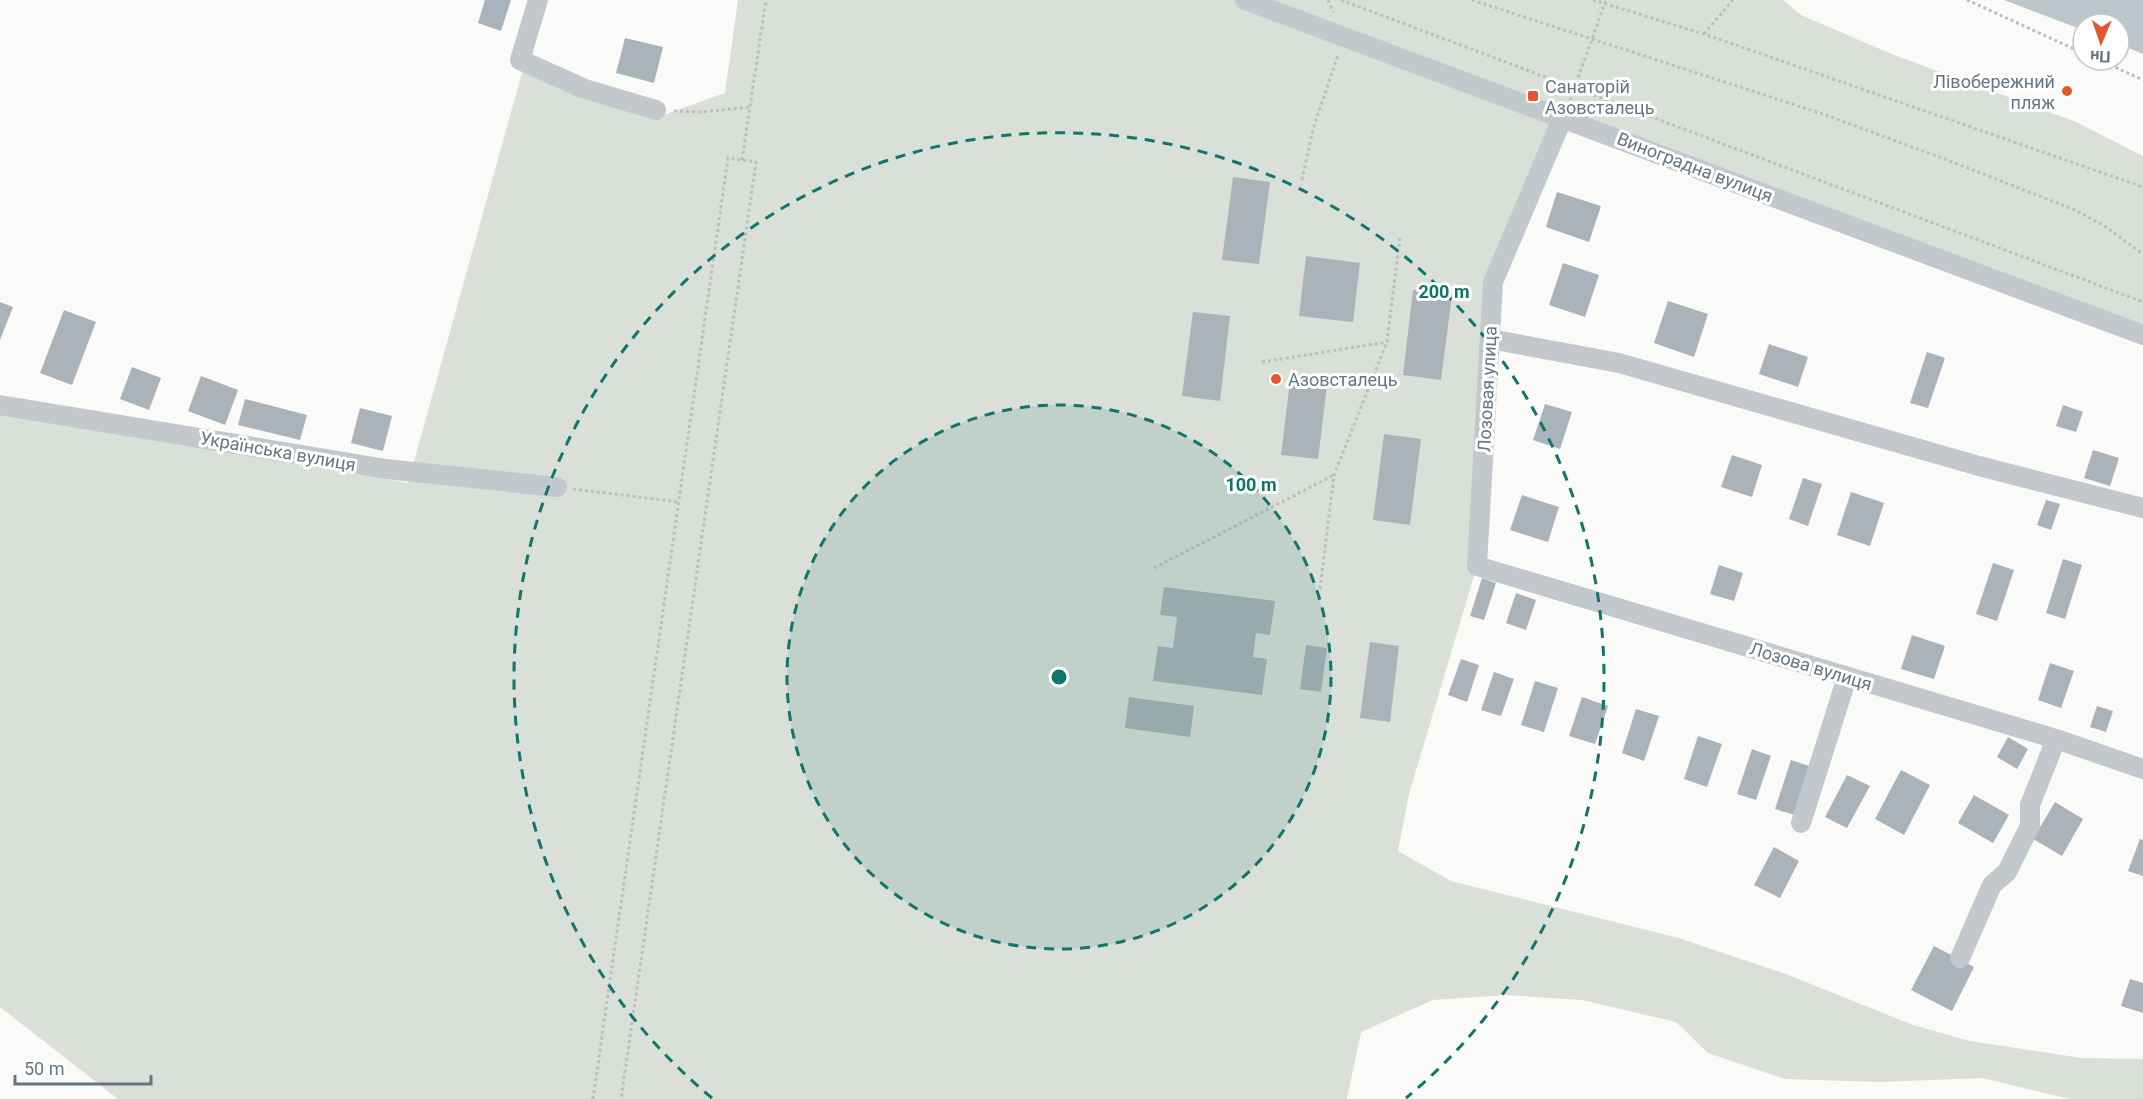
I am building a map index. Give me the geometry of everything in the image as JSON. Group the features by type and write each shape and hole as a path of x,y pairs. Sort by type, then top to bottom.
{"street":[{"path":"538,0 520,60 585,89 656,110"},
{"name":"Виноградна вулиця","path":"1245,0 2143,335"},
{"name":"Лозовая улица","path":"1477,566 1493,282 1563,117"},
{"path":"1490,339 1619,363 1979,466 2143,508"},
{"name":"Українська вулиця","path":"0,405 386,469 557,487"},
{"name":"Лозова вулиця","path":"1477,566 2056,739 2143,769"},
{"path":"1801,823 1847,677"},
{"path":"1960,958 1992,885 2007,872 2030,826 2030,805 2056,739"}],"path":[{"path":"742,160 766,0"},
{"path":"1341,0 2143,302"},
{"path":"1472,0 1823,114 2030,191 2103,225 2143,254"},
{"path":"1593,0 1704,34 2143,187"},
{"path":"1704,34 1733,0"},
{"path":"1967,0 2071,48"},
{"path":"1574,88 1605,2"},
{"path":"1302,180 1313,129 1344,36"},
{"path":"2125,72 2143,80"},
{"path":"656,110 701,112 750,107"},
{"path":"593,1099 728,158 756,162 621,1099"},
{"path":"1320,589 1334,475 1387,342 1400,237"},
{"path":"1262,362 1387,342"},
{"path":"1154,568 1334,475"},
{"path":"557,487 679,502"}],"shaded area":[{"path":"738,0 1783,0 1801,15 1894,55 2076,122 2143,156 2143,335 1563,117 1493,282 1477,566 1409,794 1398,851 1451,881 1682,939 1791,976 1913,1025 1970,1041 2082,1058 2143,1059 2143,1099 2070,1099 1982,1078 1880,1082 1785,1079 1708,1053 1676,1022 1582,1000 1505,995 1433,1000 1361,1032 1347,1099 118,1099 0,1007 0,413 408,483 523,69 655,118 725,93"},
{"path":"2004,0 2143,0 2143,54 2131,49 2131,12 2071,12 2071,25"}],"building":[{"path":"485,0 511,0 501,31 478,23"},
{"path":"625,38 663,47 654,83 616,73"},
{"path":"1233,177 1270,182 1259,264 1222,260"},
{"path":"1557,192 1601,206 1589,242 1546,227"},
{"path":"1306,256 1360,263 1353,322 1299,316"},
{"path":"1563,263 1599,275 1585,317 1549,305"},
{"path":"1413,290 1452,295 1441,380 1403,375"},
{"path":"1668,301 1708,314 1694,357 1654,343"},
{"path":"0,302 13,307 0,340"},
{"path":"64,310 96,322 72,385 40,373"},
{"path":"1193,312 1230,316 1220,401 1182,396"},
{"path":"1769,344 1808,357 1798,387 1759,374"},
{"path":"1927,352 1945,358 1928,408 1910,403"},
{"path":"132,367 161,378 149,410 120,399"},
{"path":"1291,373 1328,378 1318,459 1281,455"},
{"path":"201,376 238,390 225,425 188,411"},
{"path":"245,399 307,415 300,440 238,425"},
{"path":"1545,404 1572,412 1560,449 1533,440"},
{"path":"2063,405 2083,412 2076,432 2056,426"},
{"path":"360,408 392,416 383,451 351,443"},
{"path":"1384,434 1421,439 1410,525 1373,520"},
{"path":"2093,450 2119,458 2110,486 2084,478"},
{"path":"1732,455 1762,465 1752,497 1721,487"},
{"path":"1803,478 1822,484 1808,526 1789,519"},
{"path":"1851,492 1884,503 1870,546 1837,535"},
{"path":"1522,495 1559,507 1548,542 1510,530"},
{"path":"2046,500 2060,504 2051,530 2037,525"},
{"path":"2063,559 2082,565 2065,619 2046,613"},
{"path":"1993,563 2014,570 1997,621 1976,614"},
{"path":"1719,565 1743,573 1734,601 1710,594"},
{"path":"1482,578 1496,583 1484,620 1470,616"},
{"path":"1164,587 1275,601 1270,635 1256,633 1253,657 1267,659 1262,695 1153,681 1158,646 1173,648 1177,617 1160,615"},
{"path":"1516,593 1536,600 1526,630 1506,623"},
{"path":"1912,635 1945,646 1934,679 1901,669"},
{"path":"1370,642 1399,646 1390,722 1360,718"},
{"path":"1306,645 1327,648 1321,692 1300,689"},
{"path":"1461,659 1479,665 1467,702 1448,695"},
{"path":"2050,663 2074,671 2061,708 2038,700"},
{"path":"1494,672 1514,679 1501,716 1481,710"},
{"path":"1535,681 1558,688 1544,732 1521,725"},
{"path":"1129,697 1194,706 1190,737 1125,728"},
{"path":"1582,697 1608,706 1595,744 1569,736"},
{"path":"2097,706 2113,711 2106,732 2090,727"},
{"path":"1636,709 1659,716 1644,761 1622,753"},
{"path":"1698,736 1722,744 1707,787 1684,779"},
{"path":"2008,737 2028,749 2017,769 1997,757"},
{"path":"1752,749 1771,756 1756,800 1737,794"},
{"path":"1791,760 1812,767 1795,815 1775,809"},
{"path":"1901,770 1930,785 1904,835 1875,819"},
{"path":"1847,775 1870,786 1847,828 1825,817"},
{"path":"1974,795 2009,815 1993,843 1958,823"},
{"path":"2055,802 2083,819 2062,856 2033,839"},
{"path":"2140,839 2143,840 2143,876 2128,871"},
{"path":"1774,847 1799,861 1780,898 1754,885"},
{"path":"1934,946 1974,967 1952,1011 1911,990"},
{"path":"2130,979 2143,983 2143,1013 2121,1006"}],"place":[{"name":"Лівобережний пляж","path":"2067,91"},
{"name":"Санаторій Азовсталець","path":"1533,96"},
{"name":"Азовсталець","path":"1276,379"}]}
